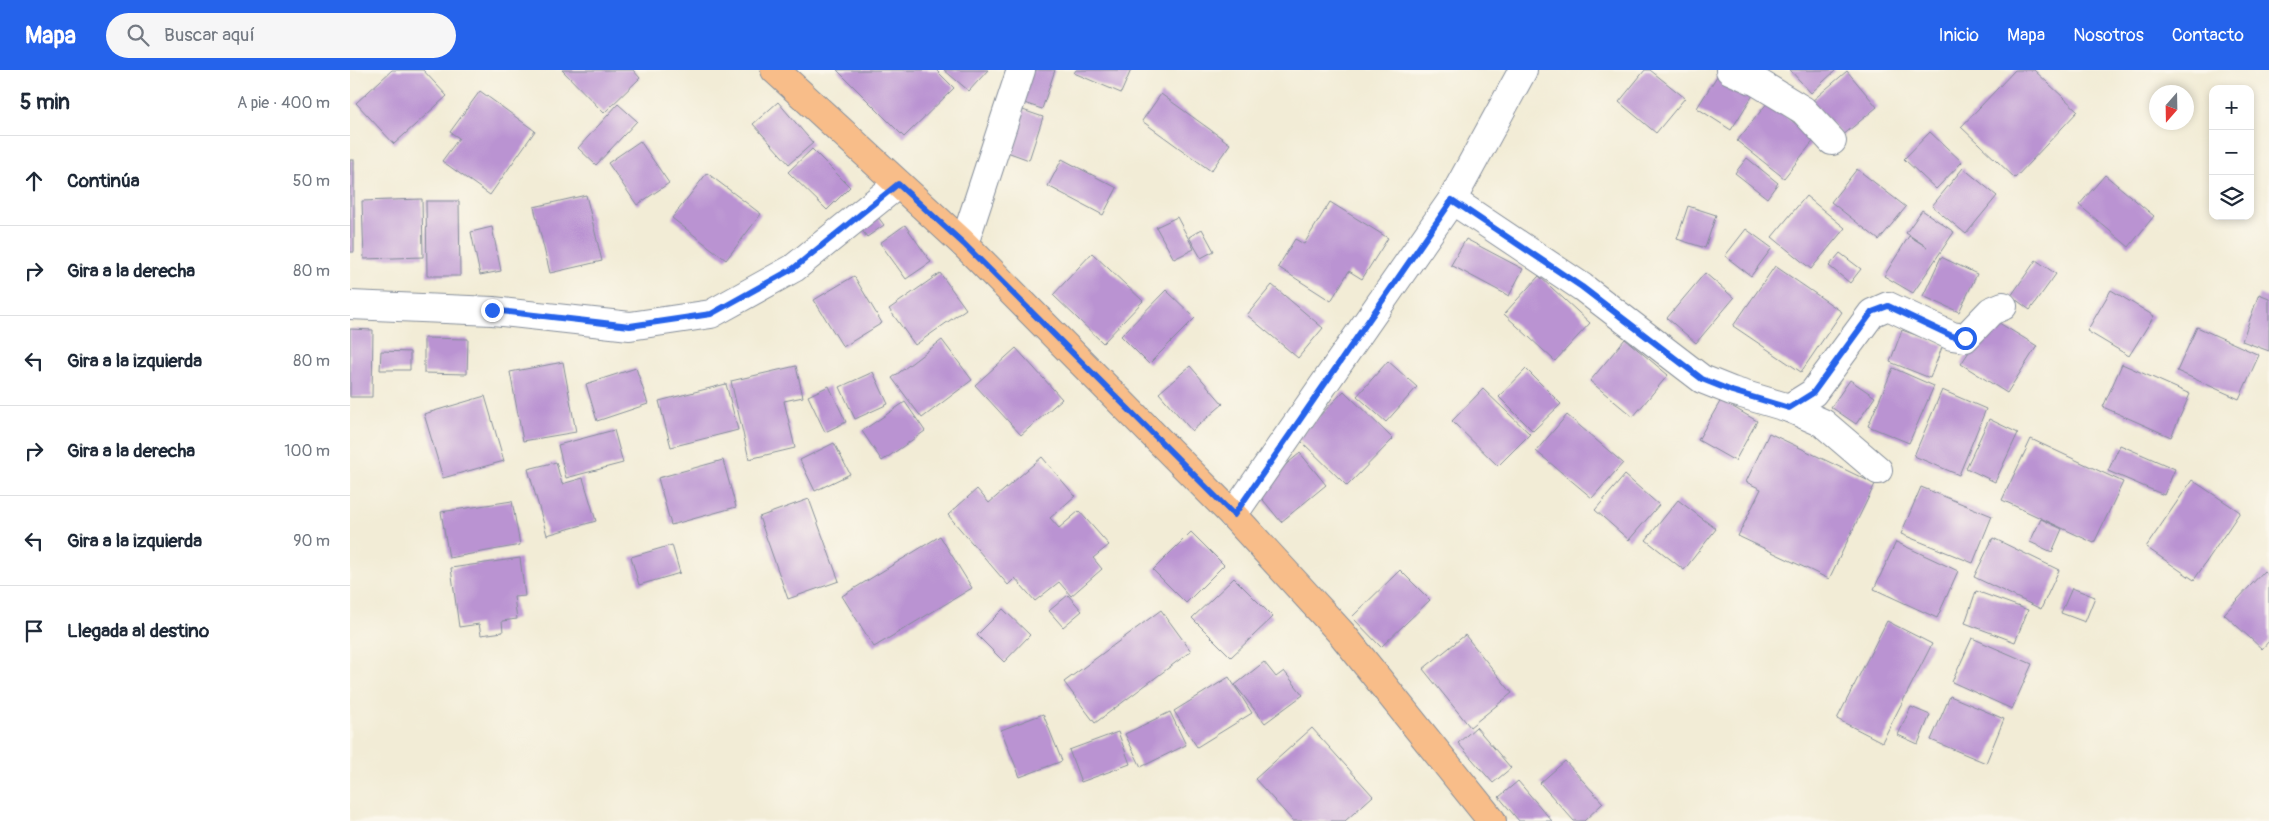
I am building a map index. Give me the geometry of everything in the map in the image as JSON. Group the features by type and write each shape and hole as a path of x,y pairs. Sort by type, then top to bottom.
{"main road":[{"path":"775,70 964,244 1234,515 1342,634 1492,821"}],"street":[{"path":"964,244 1022,70"},
{"path":"1234,515 1452,200 1523,70"},
{"path":"1730,70 1757,82 1803,110 1832,141"},
{"path":"350,305 492,310 630,326 711,314 794,268 898,184"},
{"path":"1452,200 1582,287 1702,379 1732,391 1789,408 1823,423 1878,470"},
{"path":"1789,408 1813,393 1872,312 1888,306 1952,336 1965,338 1991,311 2003,306"}],"building":[{"path":"392,70 423,70 447,96 394,144 356,103"},
{"path":"562,70 633,70 640,78 604,113"},
{"path":"837,70 936,70 954,88 904,137"},
{"path":"944,70 988,70 969,91"},
{"path":"1028,70 1055,70 1042,109 1018,101"},
{"path":"1076,70 1131,70 1121,93 1074,73"},
{"path":"1645,70 1650,70 1685,98 1656,133 1619,102"},
{"path":"1790,70 1836,70 1811,93"},
{"path":"2015,70 2034,70 2078,111 2015,178 1961,127"},
{"path":"1847,71 1877,107 1842,136 1812,101"},
{"path":"1719,73 1753,95 1731,130 1697,108"},
{"path":"480,91 535,131 490,195 442,161 459,138 450,132"},
{"path":"1161,94 1230,144 1211,171 1142,121"},
{"path":"778,102 813,143 789,164 753,124"},
{"path":"1768,102 1815,139 1784,178 1737,141"},
{"path":"618,104 637,121 596,165 578,148"},
{"path":"1014,107 1043,117 1029,160 999,149"},
{"path":"1930,132 1962,162 1936,189 1904,159"},
{"path":"640,141 669,183 637,205 608,163"},
{"path":"812,149 850,187 827,210 788,172"},
{"path":"1747,158 1778,183 1767,198 1735,173"},
{"path":"1062,159 1117,188 1103,215 1048,186"},
{"path":"350,160 354,160 354,252 350,252"},
{"path":"1963,168 1997,196 1966,234 1932,206"},
{"path":"1857,169 1906,207 1879,240 1831,202"},
{"path":"707,173 761,214 726,260 672,218"},
{"path":"2105,175 2154,216 2129,247 2079,205"},
{"path":"586,195 602,261 550,273 534,207"},
{"path":"1806,196 1845,228 1811,269 1772,237"},
{"path":"422,199 423,257 364,259 362,201"},
{"path":"426,201 459,201 460,276 427,276"},
{"path":"1330,202 1388,238 1362,279 1349,271 1331,301 1278,267 1295,239 1304,244"},
{"path":"1688,206 1716,215 1705,248 1677,239"},
{"path":"1922,210 1954,232 1913,293 1884,276 1909,236 1927,247 1906,233"},
{"path":"875,213 884,225 867,237 858,225"},
{"path":"1177,217 1194,249 1174,259 1156,227"},
{"path":"905,225 931,262 906,279 880,243"},
{"path":"492,227 501,271 480,275 471,232"},
{"path":"1202,229 1214,251 1201,258 1189,237"},
{"path":"1746,229 1772,248 1751,276 1725,256"},
{"path":"1466,239 1523,269 1509,296 1451,265"},
{"path":"1092,253 1143,301 1103,343 1053,295"},
{"path":"1840,253 1861,269 1850,283 1829,266"},
{"path":"1941,257 1977,274 1959,312 1923,296"},
{"path":"2036,260 2056,274 2030,310 2011,296"},
{"path":"1775,266 1842,312 1801,372 1733,326"},
{"path":"940,273 966,309 915,345 889,309"},
{"path":"1705,273 1734,298 1696,343 1667,318"},
{"path":"854,276 882,323 843,347 814,300"},
{"path":"1539,276 1590,323 1555,361 1504,314"},
{"path":"1272,285 1323,328 1298,358 1247,315"},
{"path":"1166,290 1195,318 1149,364 1121,336"},
{"path":"2111,290 2154,316 2129,356 2087,331"},
{"path":"2259,294 2269,298 2269,351 2242,341"},
{"path":"1991,318 2037,346 2007,393 1961,364"},
{"path":"2197,327 2259,355 2239,399 2177,371"},
{"path":"350,329 373,330 372,397 350,397"},
{"path":"1902,330 1943,345 1930,378 1890,362"},
{"path":"424,338 468,339 467,374 424,373"},
{"path":"1625,339 1668,375 1633,417 1590,381"},
{"path":"942,340 972,380 922,418 892,378"},
{"path":"1016,348 1062,399 1021,435 975,385"},
{"path":"381,351 410,352 410,370 380,370"},
{"path":"1388,361 1417,387 1386,422 1357,396"},
{"path":"563,362 576,432 523,441 510,372"},
{"path":"2122,364 2190,394 2171,437 2103,407"},
{"path":"796,366 803,397 784,401 795,448 749,459 731,381"},
{"path":"1190,366 1223,404 1192,431 1159,393"},
{"path":"636,368 648,404 597,421 586,384"},
{"path":"1893,368 1934,386 1909,443 1868,426"},
{"path":"1526,369 1561,404 1533,431 1499,397"},
{"path":"873,372 888,404 855,419 840,387"},
{"path":"1850,380 1875,397 1856,424 1831,407"},
{"path":"726,384 738,430 671,447 659,401"},
{"path":"829,386 846,422 825,432 808,396"},
{"path":"1483,389 1530,434 1498,466 1452,421"},
{"path":"1942,390 1986,409 1959,475 1914,456"},
{"path":"1344,391 1393,439 1347,486 1298,438"},
{"path":"485,396 504,461 443,478 424,414"},
{"path":"1721,400 1757,421 1735,461 1698,440"},
{"path":"905,402 925,431 882,461 862,431"},
{"path":"1567,415 1623,463 1592,498 1536,451"},
{"path":"1989,419 2018,433 1995,482 1966,468"},
{"path":"614,430 623,463 566,478 558,445"},
{"path":"1769,433 1875,484 1829,579 1738,536 1761,489 1746,482"},
{"path":"2031,439 2123,482 2094,543 2002,500"},
{"path":"834,443 850,474 815,491 800,460"},
{"path":"2120,445 2175,469 2164,495 2108,471"},
{"path":"1300,453 1326,485 1281,522 1255,490"},
{"path":"1042,457 1075,496 1050,518 1059,528 1079,511 1109,545 1093,558 1102,569 1071,596 1059,582 1035,601 1015,578 1008,585 948,515 977,489 989,503"},
{"path":"723,460 736,507 671,525 658,478"},
{"path":"556,462 562,484 583,478 596,521 547,535 528,469"},
{"path":"1625,475 1659,505 1629,540 1595,510"},
{"path":"2192,480 2240,512 2194,580 2146,547"},
{"path":"1921,487 1992,516 1973,563 1901,534"},
{"path":"809,499 839,581 788,599 759,517"},
{"path":"1678,500 1716,529 1684,570 1646,540"},
{"path":"512,501 520,545 449,558 441,512"},
{"path":"2041,519 2062,529 2052,552 2030,542"},
{"path":"1191,532 1224,565 1186,603 1153,570"},
{"path":"940,536 972,588 874,647 842,596"},
{"path":"1993,538 2059,570 2041,609 1974,577"},
{"path":"1896,542 1958,571 1937,618 1874,589"},
{"path":"672,545 680,573 639,585 631,557"},
{"path":"520,558 525,596 514,597 517,619 502,621 503,632 481,635 479,624 459,627 451,568"},
{"path":"1400,570 1430,600 1381,647 1352,617"},
{"path":"2264,571 2269,576 2269,641 2262,649 2224,614"},
{"path":"1234,578 1273,617 1231,657 1192,618"},
{"path":"2072,588 2095,597 2085,622 2061,613"},
{"path":"1976,591 2028,610 2015,642 1965,623"},
{"path":"1068,595 1082,611 1063,627 1049,611"},
{"path":"1003,609 1030,635 1004,662 977,635"},
{"path":"1161,610 1191,651 1095,723 1064,682"},
{"path":"1887,621 1932,644 1882,742 1837,719"},
{"path":"1465,635 1512,693 1470,727 1423,669"},
{"path":"1972,638 2032,664 2012,709 1952,682"},
{"path":"1264,662 1276,677 1284,671 1303,695 1265,723 1235,685"},
{"path":"1229,677 1252,713 1197,747 1174,711"},
{"path":"1950,696 2004,719 1986,763 1931,740"},
{"path":"1911,707 1930,715 1918,744 1898,735"},
{"path":"1170,712 1186,745 1141,767 1125,734"},
{"path":"1043,714 1062,761 1020,777 1001,730"},
{"path":"1476,727 1511,768 1493,783 1458,743"},
{"path":"1312,728 1373,796 1345,821 1293,821 1255,779"},
{"path":"1118,732 1130,764 1081,782 1069,750"},
{"path":"1565,761 1603,803 1584,821 1574,821 1540,783"},
{"path":"1518,781 1552,821 1519,821 1499,797"}],"route":[{"path":"492,310 630,326 711,314 794,268 898,184 964,244 1234,515 1452,200 1582,287 1702,379 1732,391 1789,408 1813,393 1837,363 1872,312 1888,306 1952,336 1965,338"}]}
